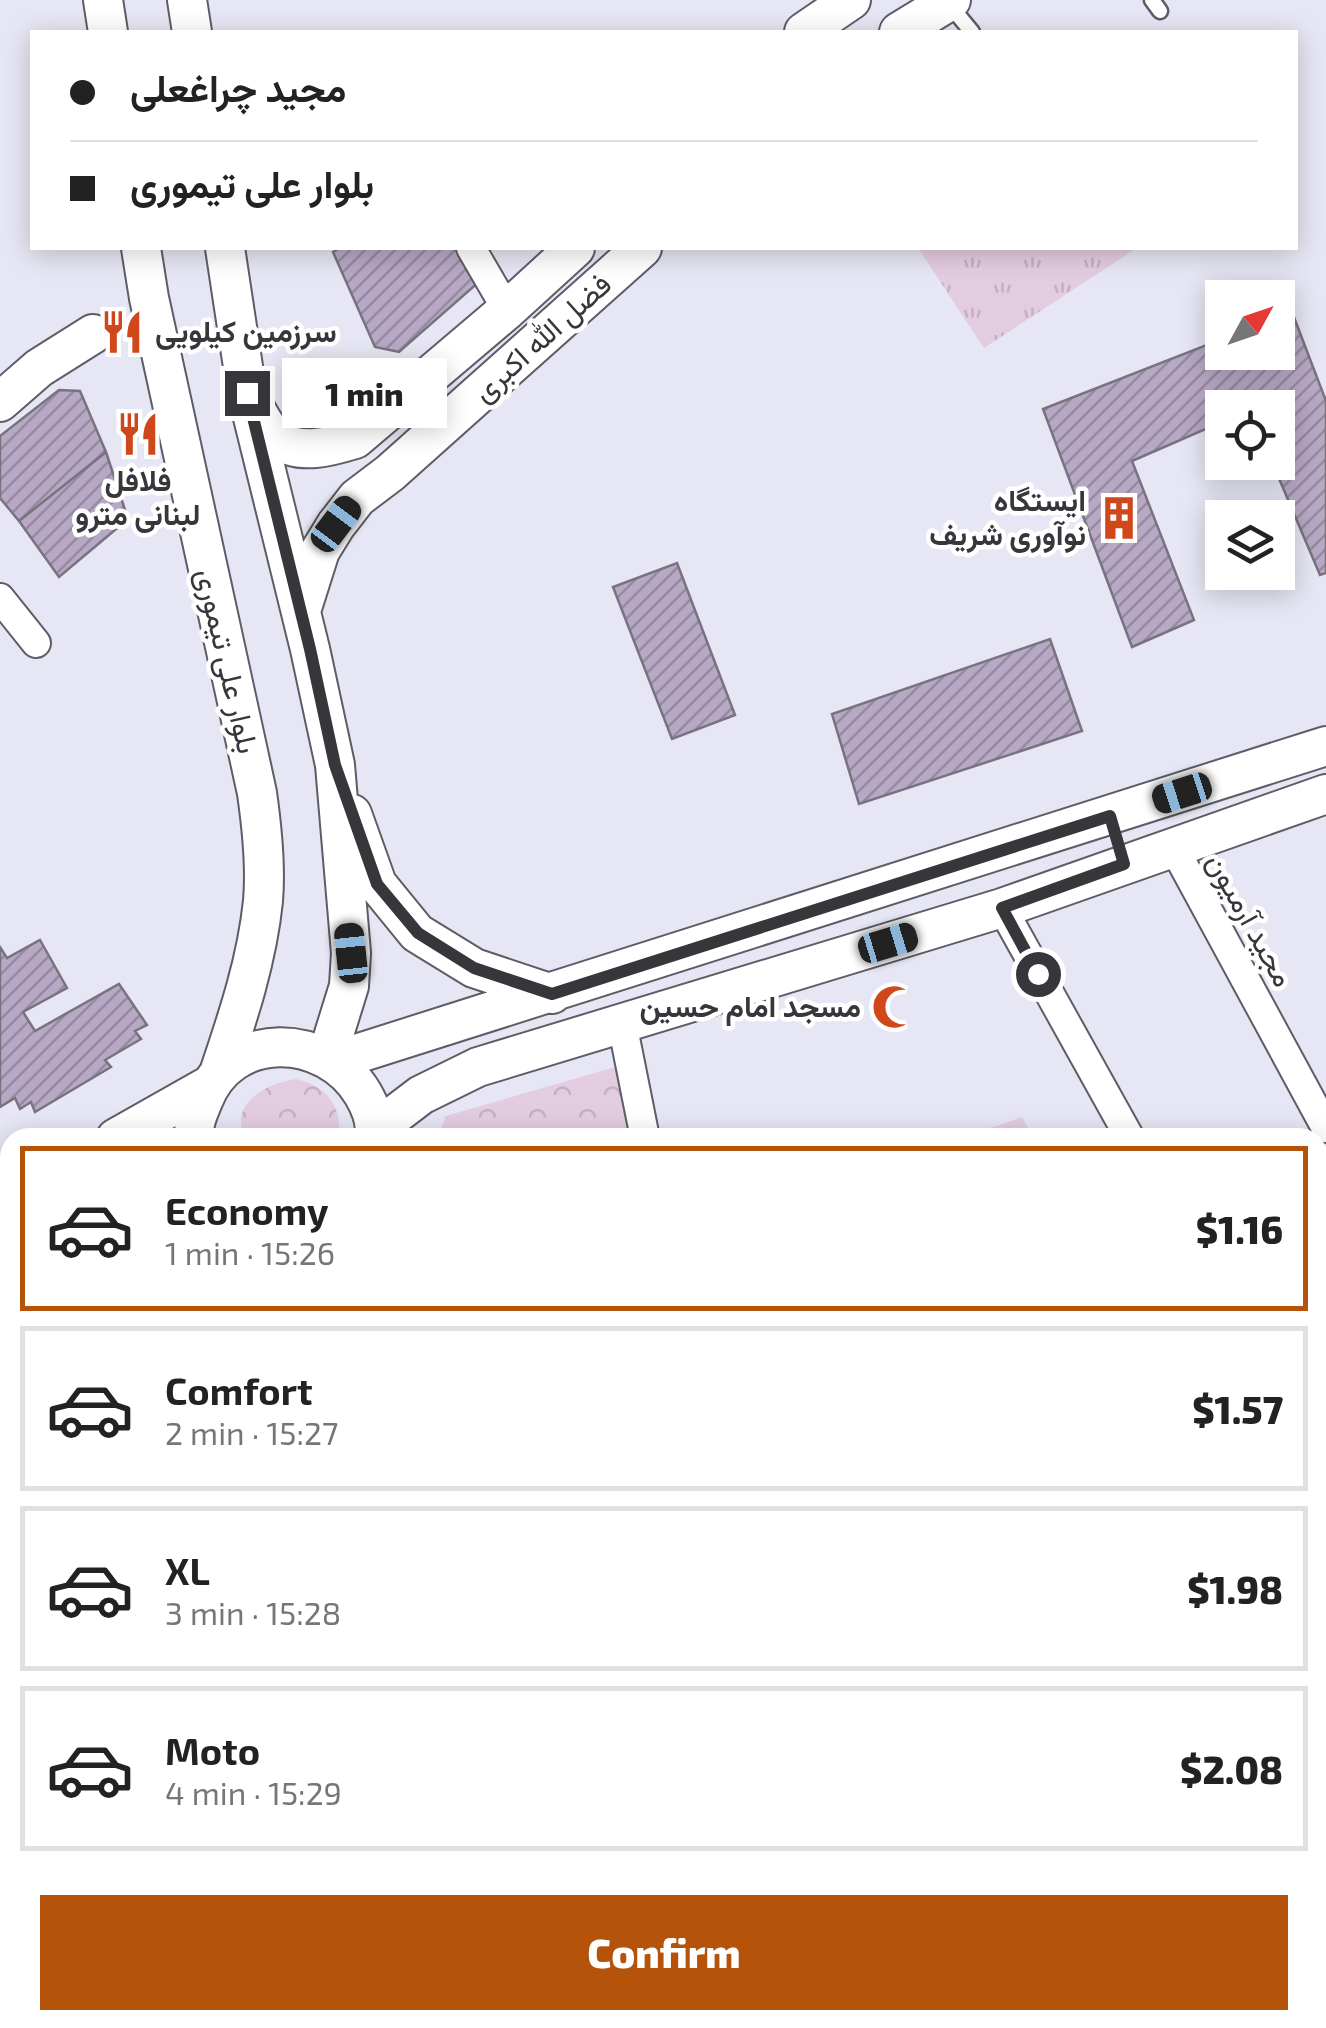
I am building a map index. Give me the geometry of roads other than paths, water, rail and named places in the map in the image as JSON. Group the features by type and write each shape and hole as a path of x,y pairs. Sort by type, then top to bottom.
{"main road":[{"path":"103,0 108,30"},
{"path":"187,0 192,30"},
{"path":"807,30 851,0"},
{"path":"902,30 949,1"},
{"name":"بلوار علی تیموری","path":"141,250 262,831 263,900 242,1003 194,1128"},
{"path":"225,250 247,393 335,765 377,884 418,933 474,968 552,994"},
{"name":"فضل الله اکبری","path":"247,393 266,426 278,440 291,446 327,448 355,438 572,250"},
{"name":"فضل الله اکبری","path":"300,614 320,551 357,498 640,250"},
{"path":"2,395 93,334"},
{"path":"355,438 359,462 378,474 390,473"},
{"path":"330,1059 552,994 1326,746"},
{"path":"330,1059 350,986 351,953 335,765"},
{"path":"381,1128 421,1095 478,1068 1002,908 1326,794"},
{"path":"1110,816 1124,864"},
{"path":"133,1128 214,1080 242,1056 270,1047 299,1047 330,1059 355,1080 369,1103 373,1128"}],"street":[{"path":"472,250 507,310"},
{"path":"0,598 36,643"},
{"name":"مجید آرمیون","path":"1174,848 1326,1128"},
{"path":"1002,908 1124,1128"},
{"path":"622,1024 643,1128"}],"lane":[{"path":"949,1 971,30"}],"place":[{"name":"سرزمین کیلویی","path":"122,332"},
{"name":"فلافل لبنانی مترو","path":"138,434"},
{"name":"ایستگاه نوآوری شریف","path":"1119,518"},
{"name":"مسجد امام حسین","path":"894,1007"}]}
